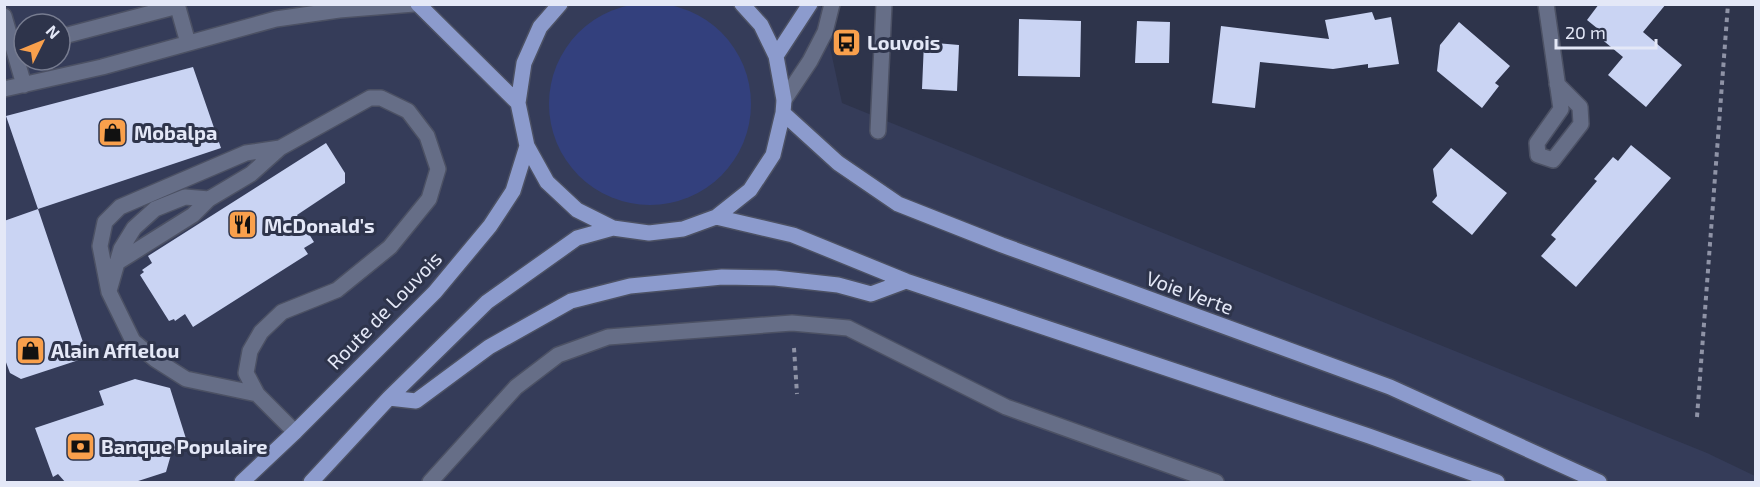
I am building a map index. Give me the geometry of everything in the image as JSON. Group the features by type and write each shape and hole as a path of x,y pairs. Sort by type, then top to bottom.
{"main road":[{"path":"416,4 518,103"},
{"path":"560,4 540,27 524,63 518,103 526,146 547,182 577,210 613,228 648,233 683,229 716,217 750,190 773,155 784,106 776,56 760,25 742,4"},
{"path":"776,56 810,4"},
{"name":"Voie Verte","path":"784,106 838,163 898,204 1002,246 1390,387 1599,483"},
{"name":"Route de Louvois","path":"242,483 435,292 490,226 513,190 526,146"},
{"path":"716,217 793,235 906,281 1358,432 1497,483"},
{"path":"311,483 389,398 487,302 577,238 613,228"},
{"path":"389,398 416,401 489,347 571,301 630,286 722,278 775,278 838,285 871,294 906,281"}],"street":[{"path":"276,19 284,4"},
{"path":"4,89 102,67 276,19 339,10 416,4"},
{"path":"784,106 825,32 832,4"},
{"path":"878,131 884,4"},
{"path":"1546,4 1557,84 1561,109 1537,143 1538,155 1553,160 1581,124 1580,107 1557,84"},
{"path":"72,34 177,5 188,43"},
{"path":"4,16 12,33"},
{"path":"22,72 24,85"},
{"path":"118,262 193,215 209,199 250,174 280,148 370,98 381,98 408,111 427,136 438,169 429,199 390,247 337,290 282,312 261,332 250,351 246,373 257,394 295,432"},
{"path":"257,394 186,379 156,360 133,341 109,292 100,246 105,222 120,207 246,153 280,148"},
{"path":"109,292 122,249 135,228 155,209 185,197 209,199"},
{"path":"430,483 516,387 558,355 608,337 792,323 848,328 1006,407 1216,483"}],"path":[{"path":"1697,417 1728,4"},
{"path":"792,323 797,394"}],"shaded area":[{"path":"650,3 679,7 698,15 728,40 739,56 747,75 751,104 747,133 739,152 714,182 698,193 679,201 650,205 621,201 602,193 572,168 561,152 553,133 549,104 553,75 561,56 586,26 602,15 621,7"},
{"path":"4,5 821,5 842,103 1707,453 1755,476 1755,482 5,482"}],"building":[{"path":"1599,4 1666,4 1643,32 1682,65 1646,107 1608,75 1623,57 1599,37 1603,33 1587,20"},
{"path":"1372,12 1375,20 1391,17 1399,64 1368,68 1368,64 1333,69 1260,62 1255,108 1212,103 1221,26 1329,39 1325,20"},
{"path":"1019,19 1081,21 1080,77 1018,76"},
{"path":"1137,21 1170,22 1169,63 1135,63"},
{"path":"1459,22 1510,66 1495,83 1499,86 1482,108 1437,71 1440,45"},
{"path":"924,42 959,45 957,91 922,89"},
{"name":"Mobalpa","path":"193,67 221,148 38,209 6,116"},
{"name":"McDonald's","path":"326,143 345,173 345,183 297,215 314,242 304,248 308,254 193,327 185,314 175,321 174,319 169,321 140,275 144,272 142,270 152,263 148,256"},
{"path":"1631,145 1671,178 1576,287 1541,256 1556,239 1551,235 1597,181 1594,179 1613,157 1618,161"},
{"path":"1451,148 1507,193 1472,235 1432,202 1437,196 1433,169"},
{"path":"38,209 88,357 21,379 10,373 4,357 4,221"},
{"path":"135,379 170,388 188,445 172,451 166,472 132,483 66,483 58,474 53,477 35,428 104,405 99,391"}],"place":[{"name":"Louvois","path":"846,42"},
{"name":"Mobalpa","path":"113,132"},
{"name":"McDonald's","path":"243,225"},
{"name":"Alain Afflelou","path":"30,350"},
{"name":"Banque Populaire","path":"80,446"}]}
